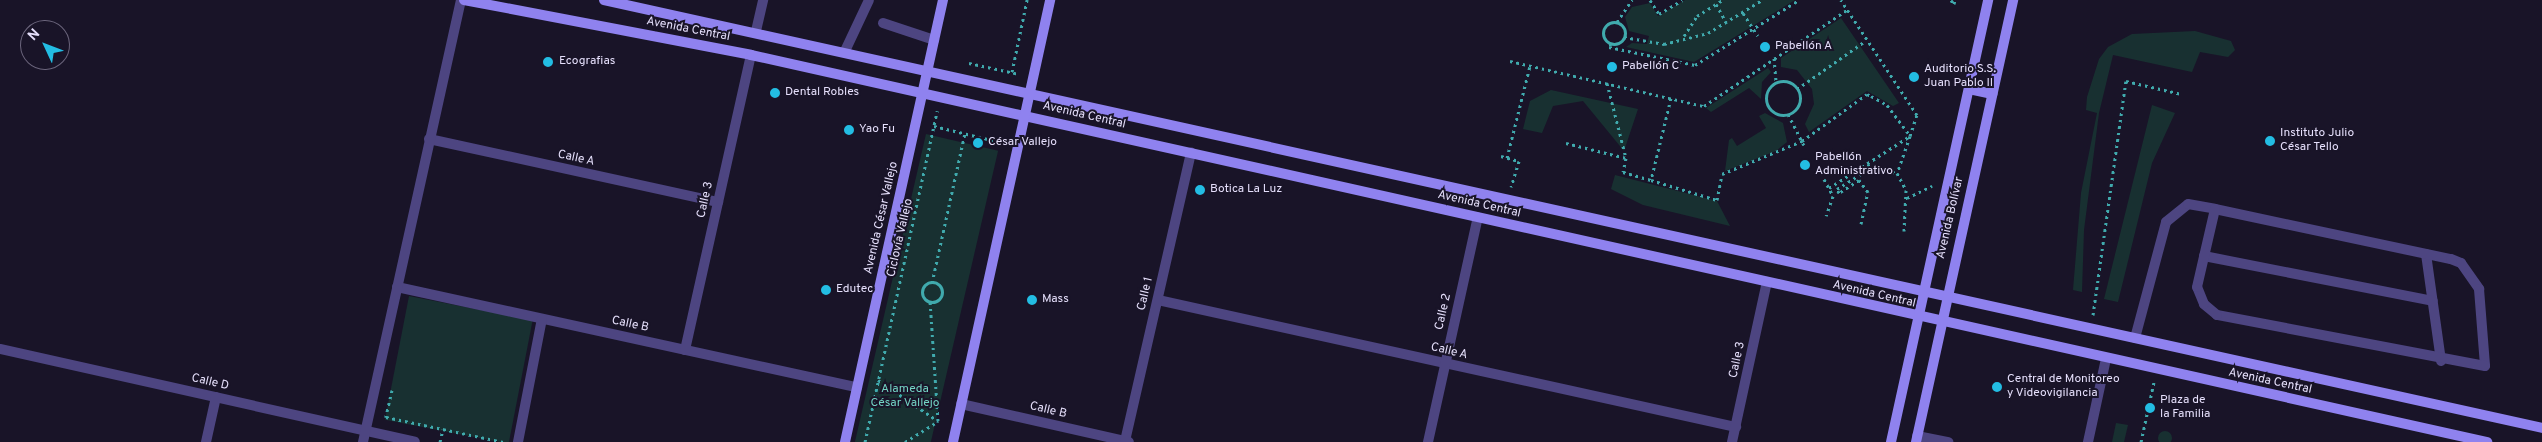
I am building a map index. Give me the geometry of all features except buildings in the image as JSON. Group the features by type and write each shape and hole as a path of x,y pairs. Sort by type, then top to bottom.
{"street":[{"path":"363,442 460,0"},
{"name":"Avenida Central","path":"464,0 751,54 1767,282 1942,324 2487,442"},
{"name":"Avenida Central","path":"604,0 756,31 1506,200 2542,428"},
{"path":"756,31 763,0"},
{"path":"844,51 864,17 870,0"},
{"name":"Avenida César Vallejo","path":"845,442 943,0"},
{"path":"953,442 1050,0"},
{"name":"Avenida Bolívar","path":"1891,442 1988,0"},
{"name":"Avenida Bolívar","path":"1917,439 2013,0"},
{"path":"883,23 934,40"},
{"name":"Calle 3","path":"685,350 751,54"},
{"path":"1969,89 1992,94"},
{"name":"Calle A","path":"429,139 718,202"},
{"name":"Calle 1","path":"1127,442 1191,152"},
{"path":"2135,338 2166,222 2183,206 2215,209 2461,263 2479,289 2485,366 2441,361 2217,316 2204,304 2198,287 2215,209"},
{"name":"Calle 2","path":"1428,442 1478,217"},
{"path":"2426,254 2441,361"},
{"path":"2204,256 2433,301"},
{"name":"Calle 3","path":"1732,442 1767,282"},
{"name":"Calle B","path":"397,287 857,387"},
{"name":"Calle A","path":"1158,300 1736,427"},
{"path":"518,442 542,319"},
{"name":"Calle D","path":"0,348 415,442"},
{"path":"2088,442 2106,359"},
{"path":"206,442 216,397"},
{"name":"Calle B","path":"961,404 1127,442"},
{"path":"1917,439 1948,442"}],"path":[{"path":"1012,72 1027,0"},
{"path":"1632,0 1617,22 1603,31 1611,44 1609,48 1695,65 1799,0"},
{"path":"1650,0 1659,14 1682,0"},
{"path":"1684,36 1697,16 1723,0"},
{"path":"1611,44 1624,37 1664,44 1684,36 1708,33 1743,13 1757,1 1762,0"},
{"path":"1841,0 1865,41 1917,115 1897,173 1906,198 1904,231"},
{"path":"1951,0 1954,4 1955,0"},
{"path":"1716,4 1726,22"},
{"path":"1510,61 1704,106 1847,10"},
{"path":"1743,13 1758,36"},
{"path":"1617,22 1624,37"},
{"path":"1797,89 1865,41"},
{"path":"1774,58 1776,83 1768,93 1768,106 1778,114 1788,114 1799,104 1797,89 1789,82 1776,83"},
{"path":"965,62 1033,76"},
{"path":"1507,158 1530,66"},
{"path":"2091,328 2126,81 2182,94"},
{"path":"1607,83 1626,158 1623,172 1717,200 1722,174 1802,141 1867,94 1887,105 1910,136"},
{"name":"Ciclovía Vallejo","path":"864,442 940,96"},
{"path":"1651,180 1671,98"},
{"path":"1788,114 1804,146"},
{"path":"917,122 1018,146"},
{"path":"938,421 930,302 922,290 932,283 965,133"},
{"path":"1829,188 1910,136"},
{"path":"1566,143 1626,158"},
{"path":"1501,156 1520,161 1506,200"},
{"path":"1867,165 1897,173"},
{"path":"1860,224 1868,192 1859,180 1840,193 1838,189 1864,172 1862,168"},
{"path":"1824,179 1833,196 1826,216"},
{"path":"1906,198 1925,186"},
{"path":"930,302 942,294 932,283"},
{"path":"2140,442 2157,370"},
{"path":"860,374 878,380 938,421 956,429"},
{"path":"394,381 386,417 504,442 506,432"},
{"path":"905,442 938,421"},
{"path":"440,442 443,429"}],"green space":[{"path":"1685,0 1795,0 1694,62 1626,47 1632,43 1647,44 1649,36 1629,31 1625,17 1632,7 1650,3 1658,16"},
{"path":"1841,18 1899,103 1893,106 1867,91 1809,132 1805,124 1814,104 1812,89 1797,70 1781,67 1781,58"},
{"path":"2195,31 2231,41 2235,50 2228,57 2200,52 2192,72 2113,55 2099,113 2084,230 2082,292 2073,290 2081,193 2097,113 2086,110 2087,97 2099,59 2108,47 2132,34"},
{"path":"1768,68 1771,72 1762,82 1761,99 1749,88 1711,112 1706,108"},
{"path":"1551,90 1638,109 1624,151 1583,101 1553,106 1542,133 1523,129 1530,101"},
{"path":"2152,105 2175,113 2152,163 2118,302 2104,299"},
{"path":"1765,113 1783,123 1787,142 1776,151 1725,171 1729,140 1732,138 1737,146 1766,128 1759,116"},
{"name":"Alameda César Vallejo","path":"926,134 998,151 931,442 855,442"},
{"path":"1615,175 1717,201 1730,226 1643,205 1611,189"},
{"path":"409,296 533,320 509,442 500,442 385,420"},
{"path":"2116,423 2128,425 2124,442 2112,442"},
{"path":"2165,431 2170,433 2172,438 2170,443 2165,445 2160,443 2158,438 2160,433"}],"place":[{"name":"Pabellón A","path":"1765,47"},
{"name":"Ecografias","path":"548,62"},
{"name":"Pabellón C","path":"1612,67"},
{"name":"Auditorio S.S. Juan Pablo II","path":"1914,77"},
{"name":"Dental Robles","path":"775,93"},
{"name":"Yao Fu","path":"849,130"},
{"name":"Instituto Julio César Tello","path":"2270,141"},
{"name":"César Vallejo","path":"978,143"},
{"name":"Pabellón Administrativo","path":"1805,165"},
{"name":"Botica La Luz","path":"1200,190"},
{"name":"Edutec","path":"826,290"},
{"name":"Mass","path":"1032,300"},
{"name":"Central de Monitoreo y Videovigilancia","path":"1997,387"},
{"name":"Plaza de la Familia","path":"2150,408"}]}
